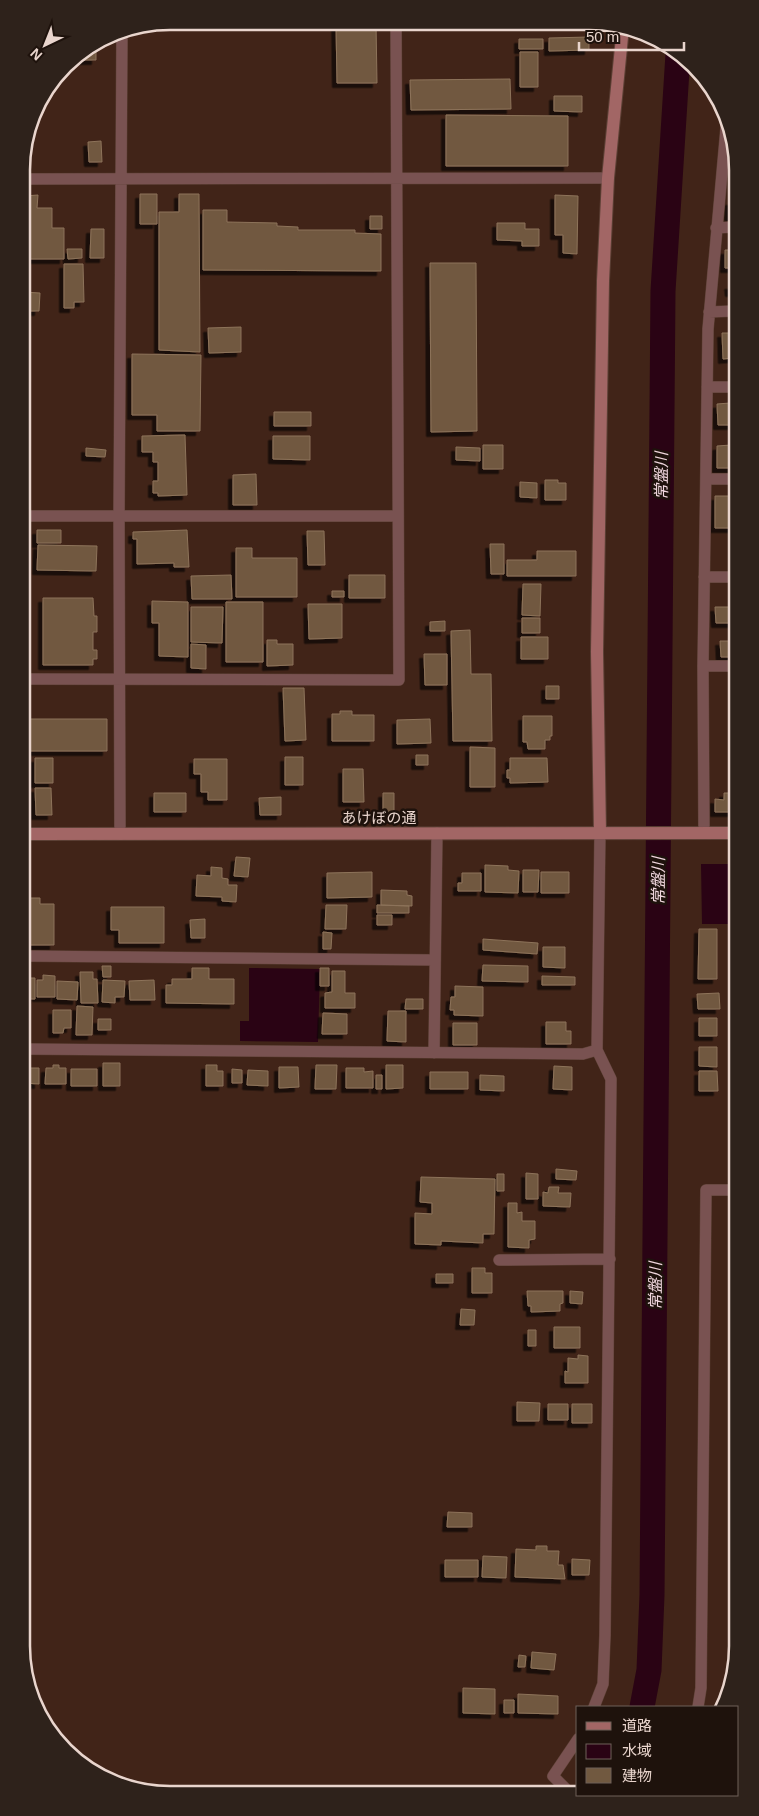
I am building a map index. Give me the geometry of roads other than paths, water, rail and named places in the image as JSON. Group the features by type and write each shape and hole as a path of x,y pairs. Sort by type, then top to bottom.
{"street":[{"path":"30,680 399,680 396,30"},
{"path":"594,1706 603,1684 605,1635 611,1079 597,1050 600,832 597,652 600,423 603,281 608,178 622,34"},
{"path":"120,834 119,517 122,38"},
{"path":"704,833 703,666 709,312 725,138"},
{"path":"30,179 608,178"},
{"path":"716,228 729,228"},
{"path":"709,312 729,312"},
{"path":"707,387 729,387"},
{"path":"706,479 729,479"},
{"path":"30,516 398,516"},
{"path":"704,577 729,576"},
{"path":"703,666 729,666"},
{"path":"434,1053 437,833"},
{"name":"あけぼの通","path":"30,834 729,833"},
{"path":"30,956 436,960"},
{"path":"30,1049 583,1054 597,1050"},
{"path":"698,1706 701,1688 706,1190 729,1190"},
{"path":"499,1260 610,1259"},
{"path":"563,1786 553,1776 576,1742"}],"water":[{"path":"701,864 729,864 729,924 702,924"},
{"path":"249,968 320,969 318,1042 240,1041 240,1021 249,1021"}],"waterway":[{"name":"常盤川","path":"642,1706 649,1670 652,1595 663,291 677,62"}]}
